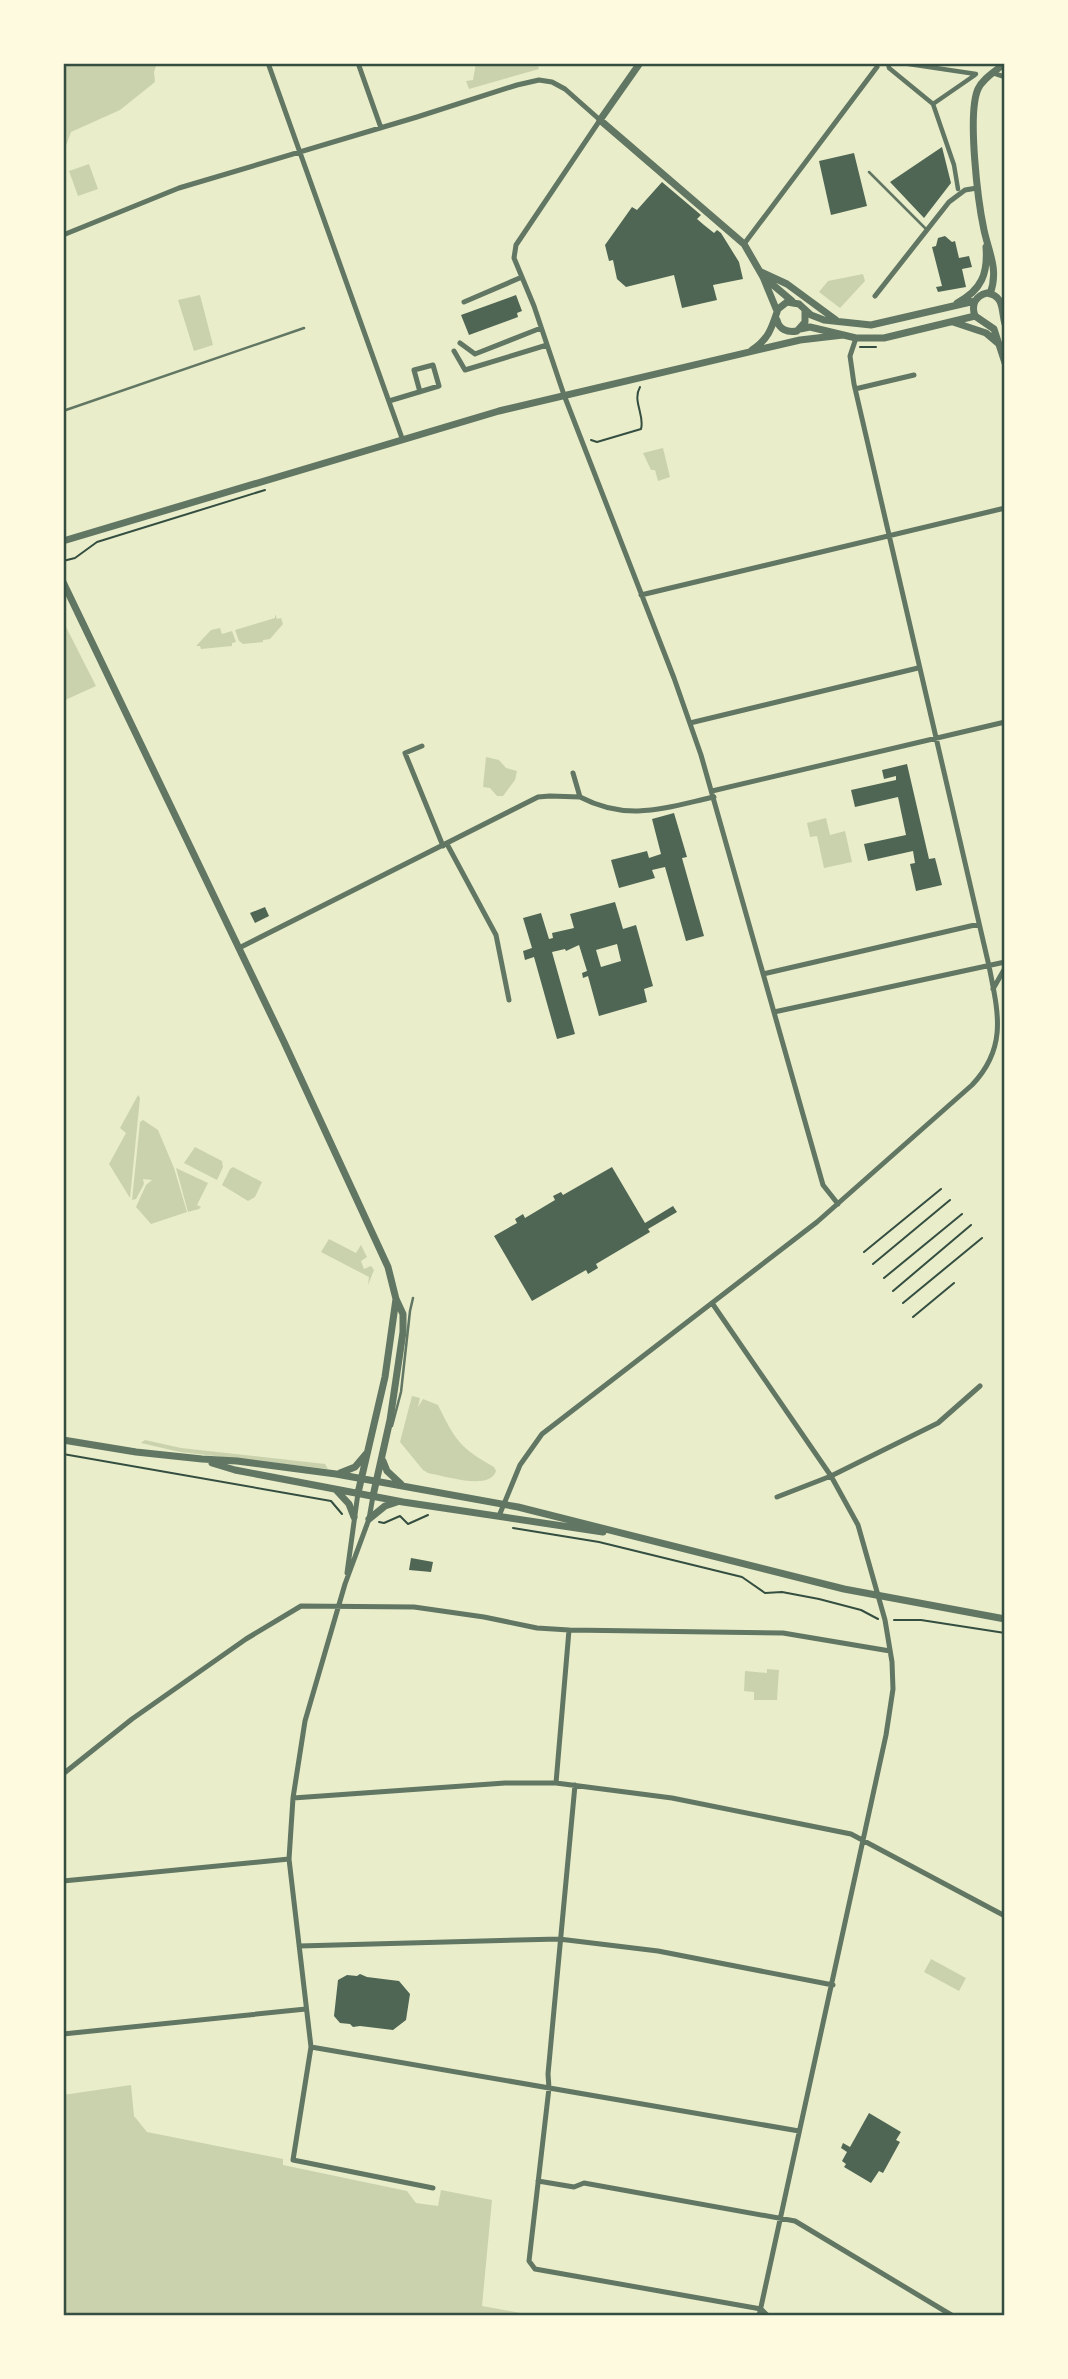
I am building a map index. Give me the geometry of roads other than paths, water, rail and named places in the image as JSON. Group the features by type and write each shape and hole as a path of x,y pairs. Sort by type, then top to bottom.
{"street":[{"path":"268,63 402,439"},
{"path":"358,63 381,128"},
{"path":"640,63 516,245 514,258 690,723 713,794 823,1185 838,1204"},
{"path":"888,63 889,68 933,104 956,173 958,189"},
{"path":"902,63 975,74 933,104"},
{"path":"990,293 995,274 977,188 975,98 981,83 1005,63"},
{"path":"744,244 878,65"},
{"path":"993,73 1005,77"},
{"path":"63,235 178,188 539,80 552,82 565,89 744,244 762,274 782,329 810,327 856,338 884,338 975,316"},
{"path":"875,296 949,202 959,193 977,188"},
{"path":"947,308 962,300 982,281 987,265 985,234"},
{"path":"762,274 785,297 824,320 871,326 975,301 983,294 990,293 1002,298 1005,324"},
{"path":"762,274 787,285 836,320"},
{"path":"464,302 522,277"},
{"path":"975,301 975,316 994,329 1005,363"},
{"path":"748,353 769,336 784,304 794,302"},
{"path":"776,346 806,318 805,311"},
{"path":"987,323 996,320 1002,313"},
{"path":"950,322 986,333 999,344"},
{"path":"460,343 475,354 541,328"},
{"path":"63,541 499,411 776,346 842,335"},
{"path":"499,1516 520,1465 542,1434 838,1204 972,1085 992,1058 997,1039 998,1014 989,966 934,739 855,388 850,356 856,338"},
{"path":"454,351 465,370 547,345"},
{"path":"389,401 420,392 439,386 433,365 414,370 420,392"},
{"path":"855,388 914,376"},
{"path":"641,595 1005,508"},
{"path":"63,582 239,948 379,1248 403,1314 403,1332 387,1435 369,1520 345,1584 306,1721 293,1798 289,1859 311,2047 293,2160 433,2188"},
{"path":"690,723 918,668"},
{"path":"239,948 538,797 582,799 607,809 642,812 1005,722"},
{"path":"422,746 405,753 445,845 496,934 509,1000"},
{"path":"573,773 582,799"},
{"path":"764,974 979,923"},
{"path":"774,1012 1005,962"},
{"path":"993,989 1005,968"},
{"path":"345,1584 358,1493 385,1377 396,1299"},
{"path":"712,1303 831,1476 858,1525 885,1620 893,1674 892,1704 760,2313"},
{"path":"777,1497 831,1476 938,1423 981,1386"},
{"path":"63,1440 377,1480 558,1515 621,1535 878,1596 1005,1619"},
{"path":"336,1474 349,1471 367,1454"},
{"path":"382,1457 387,1471 406,1486"},
{"path":"202,1459 235,1470 403,1502 621,1535"},
{"path":"334,1489 345,1498 354,1517"},
{"path":"369,1520 385,1506 403,1502"},
{"path":"63,1774 132,1719 293,1609 307,1605 423,1608 537,1628 569,1630 783,1633 890,1651"},
{"path":"556,1783 569,1630"},
{"path":"293,1798 465,1785 556,1783 672,1798 851,1834 1005,1916"},
{"path":"575,1785 559,1939 548,2074 550,2088 529,2261 535,2269 768,2316"},
{"path":"63,1881 289,1859"},
{"path":"299,1946 559,1939 658,1951 832,1985"},
{"path":"63,2034 306,2009"},
{"path":"311,2047 799,2131"},
{"path":"538,2181 574,2186 584,2183 795,2221 953,2316"}],"lane":[{"path":"869,172 926,230"},
{"path":"63,411 304,328"},
{"path":"387,1435 395,1419 399,1401 413,1298"}]}
